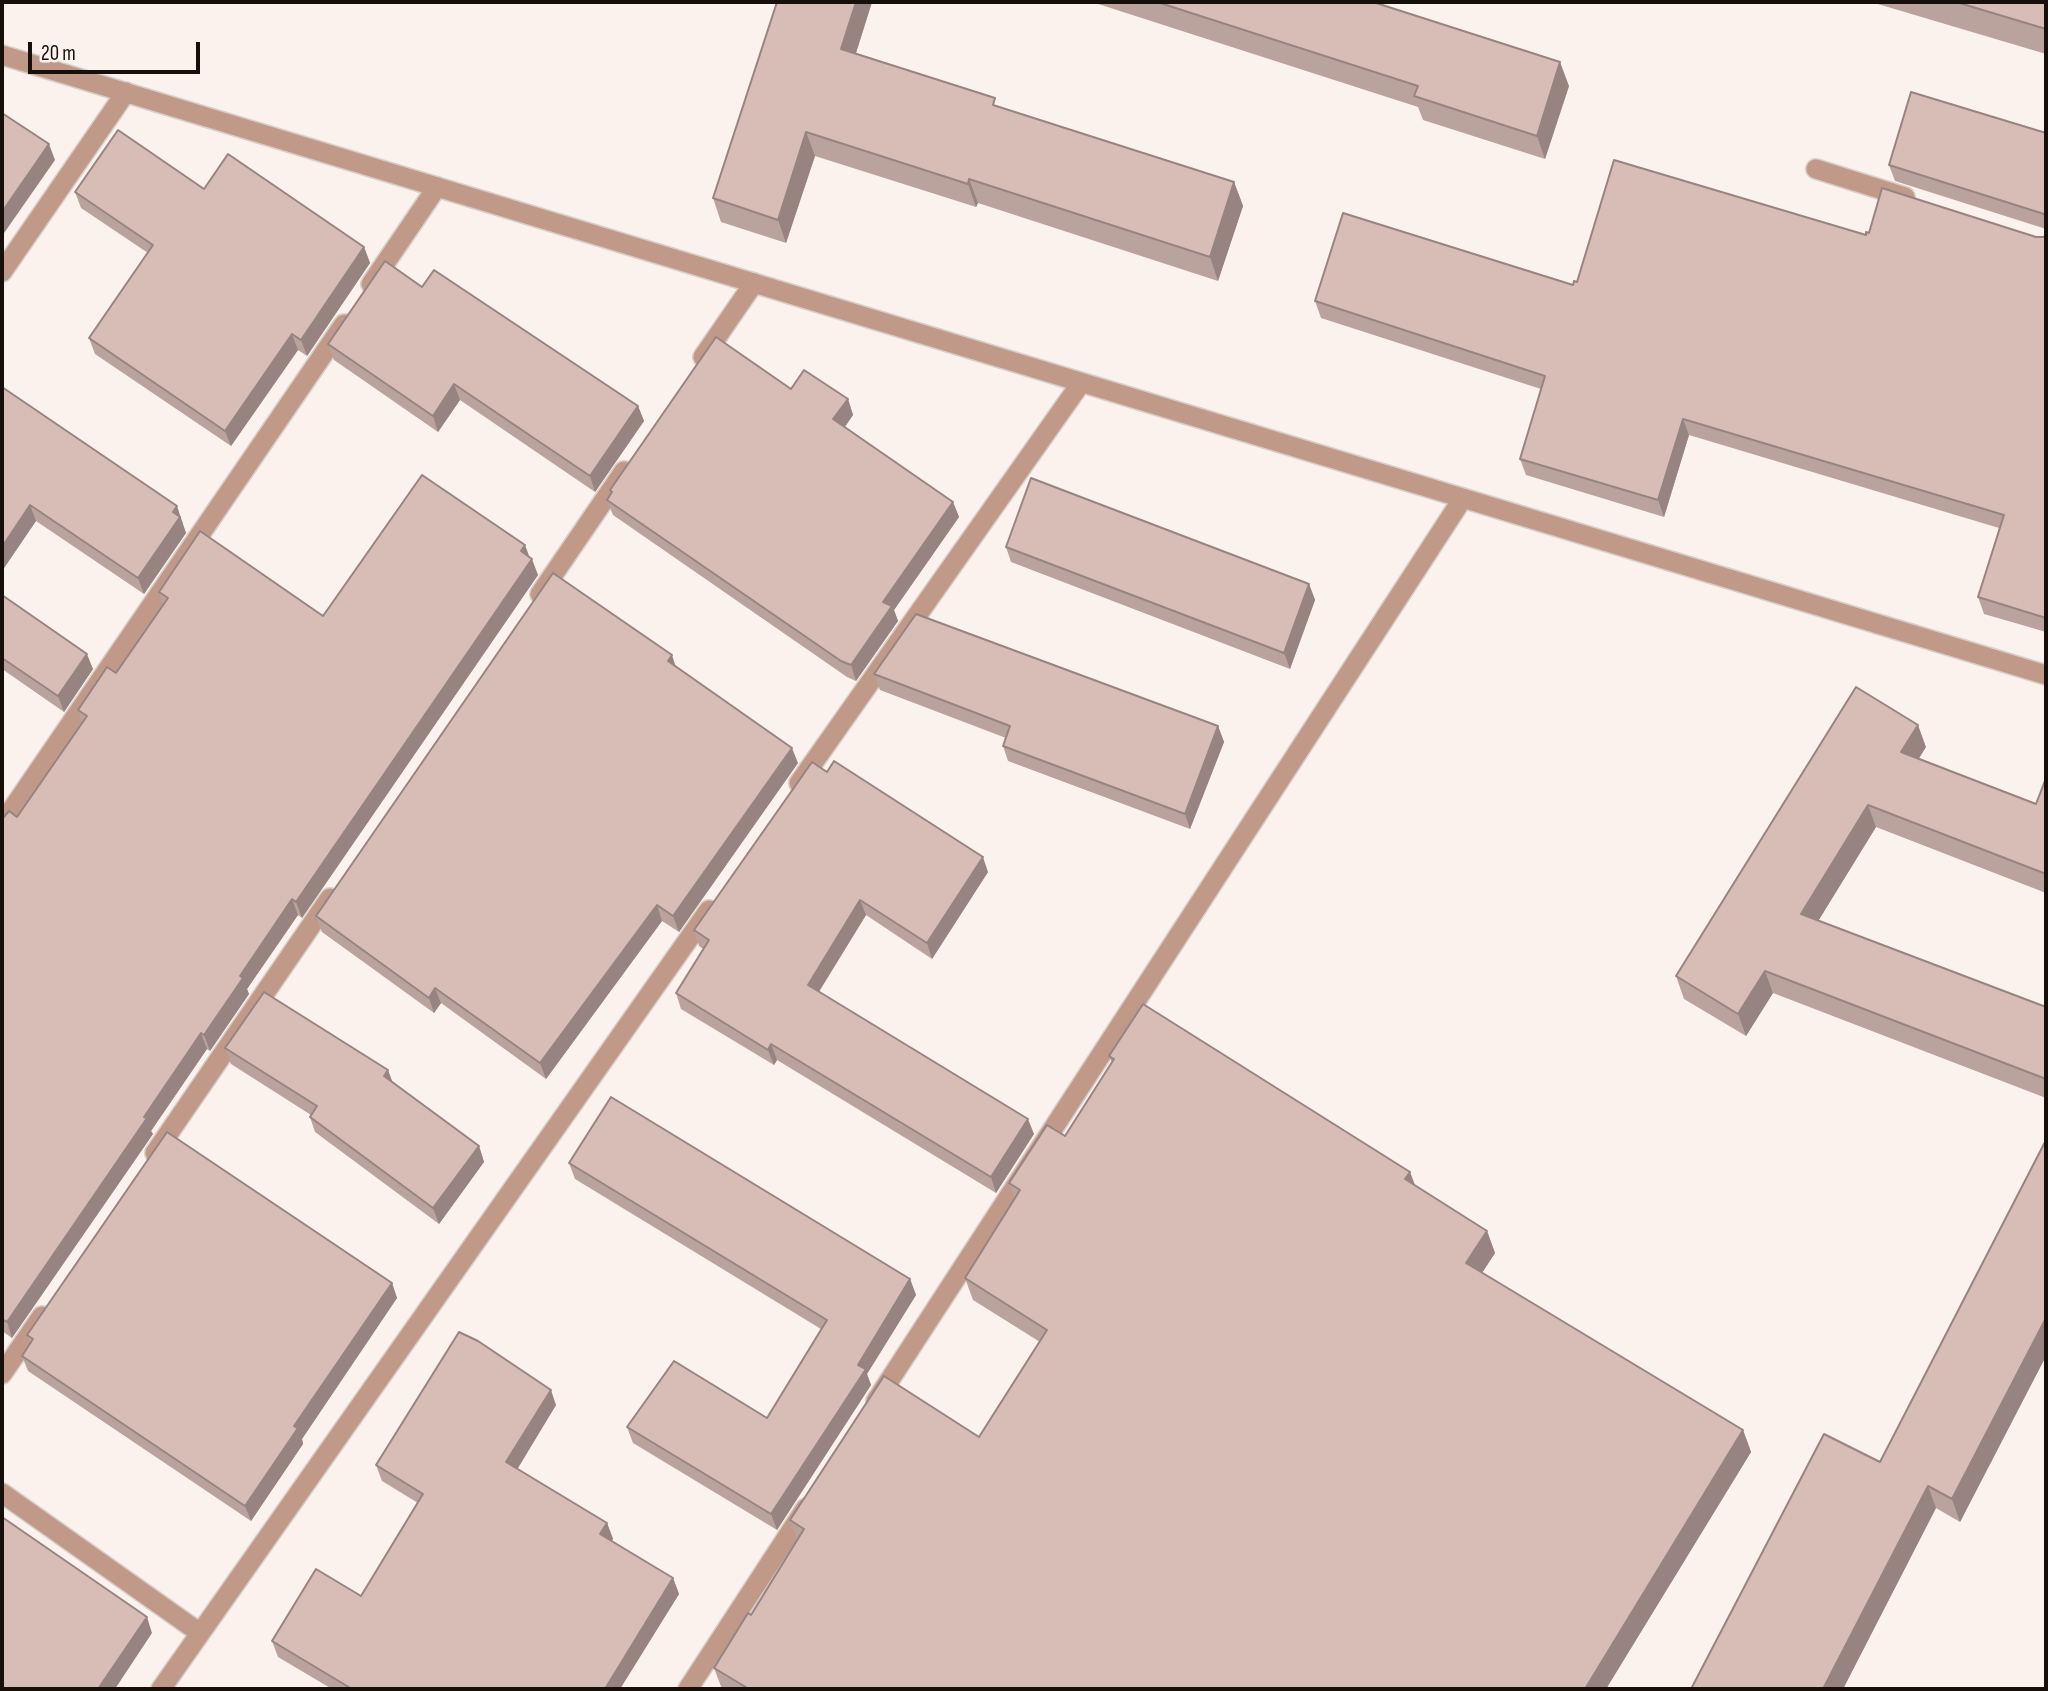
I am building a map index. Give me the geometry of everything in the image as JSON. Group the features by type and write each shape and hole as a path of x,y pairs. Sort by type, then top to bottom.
{"street":[{"path":"2,55 2046,675"},
{"path":"2,272 126,92"},
{"path":"1816,169 1919,201"},
{"path":"2,824 437,187"},
{"path":"690,375 754,283"},
{"path":"784,803 1081,383"},
{"path":"532,605 635,456"},
{"path":"863,1421 1463,498"},
{"path":"144,1168 342,881"},
{"path":"160,1689 720,894"},
{"path":"2,1374 49,1306"},
{"path":"688,1689 817,1491"},
{"path":"2,1493 200,1633"}],"building":[{"path":"777,2 856,2 841,49 995,98 993,105 1234,182 1210,257 969,179 968,184 806,132 778,220 713,198"},
{"path":"1157,2 1373,2 1560,62 1537,136 1414,96 1418,86"},
{"path":"1956,2 2046,2 2046,29"},
{"path":"1911,92 2046,133 2046,217 2044,214 1889,165"},
{"path":"2,113 49,144 2,212"},
{"path":"118,130 204,189 228,154 364,247 301,340 292,334 225,431 89,338 153,245 75,192"},
{"path":"1614,160 1866,235 1866,232 1869,233 1882,188 2036,237 2046,236 2046,618 1978,597 2004,515 1683,419 1658,500 1520,459 1545,376 1315,301 1343,213 1573,285 1574,281 1577,282"},
{"path":"385,261 422,287 434,270 638,406 590,476 454,384 433,416 328,344"},
{"path":"716,337 791,389 804,370 848,399 833,419 953,502 883,602 892,606 851,665 841,661 607,500 612,492 610,490"},
{"path":"2,387 177,506 173,512 180,517 138,578 30,505 2,547"},
{"path":"422,475 525,545 521,551 532,559 296,902 292,899 240,976 243,978 204,1035 201,1033 144,1117 147,1118 7,1322 2,1319 2,819 9,811 17,817 87,716 78,710 107,667 116,673 168,598 159,592 200,531 323,616"},
{"path":"1031,478 1309,584 1284,653 1006,547"},
{"path":"553,573 672,655 668,661 792,748 673,916 657,905 540,1063 435,988 429,998 316,916"},
{"path":"2,595 87,654 58,696 2,658"},
{"path":"916,614 1218,726 1185,814 1003,746 1010,726 874,674"},
{"path":"1856,687 1918,725 1901,752 2036,804 2046,778 2046,874 1868,805 1801,914 2046,1007 2046,1079 1765,971 1738,1014 1676,976"},
{"path":"834,761 983,857 927,943 860,900 808,985 1028,1119 991,1177 771,1044 768,1050 676,993 709,940 694,930 812,762 827,772"},
{"path":"264,992 388,1070 384,1076 479,1146 433,1208 310,1117 317,1106 225,1048"},
{"path":"1143,1004 1410,1172 1405,1179 1487,1231 1466,1263 1743,1430 1585,1689 749,1689 714,1668 748,1613 751,1615 804,1529 790,1520 884,1376 979,1437 1047,1330 965,1278 1020,1190 1009,1183 1047,1125 1065,1136 1114,1059 1109,1056"},
{"path":"611,1097 910,1279 858,1365 866,1369 771,1514 627,1427 674,1361 767,1418 827,1320 569,1163"},
{"path":"167,1132 392,1283 294,1426 298,1428 245,1506 22,1356 33,1339 27,1335"},
{"path":"2046,1140 2046,1318 1952,1499 1928,1486 1823,1689 1691,1689 1824,1434 1880,1462"},
{"path":"459,1332 478,1341 551,1390 506,1462 607,1523 600,1534 673,1578 605,1689 352,1689 272,1641 316,1569 361,1596 423,1494 376,1465"},
{"path":"2,1517 147,1617 98,1689 2,1689"}]}
